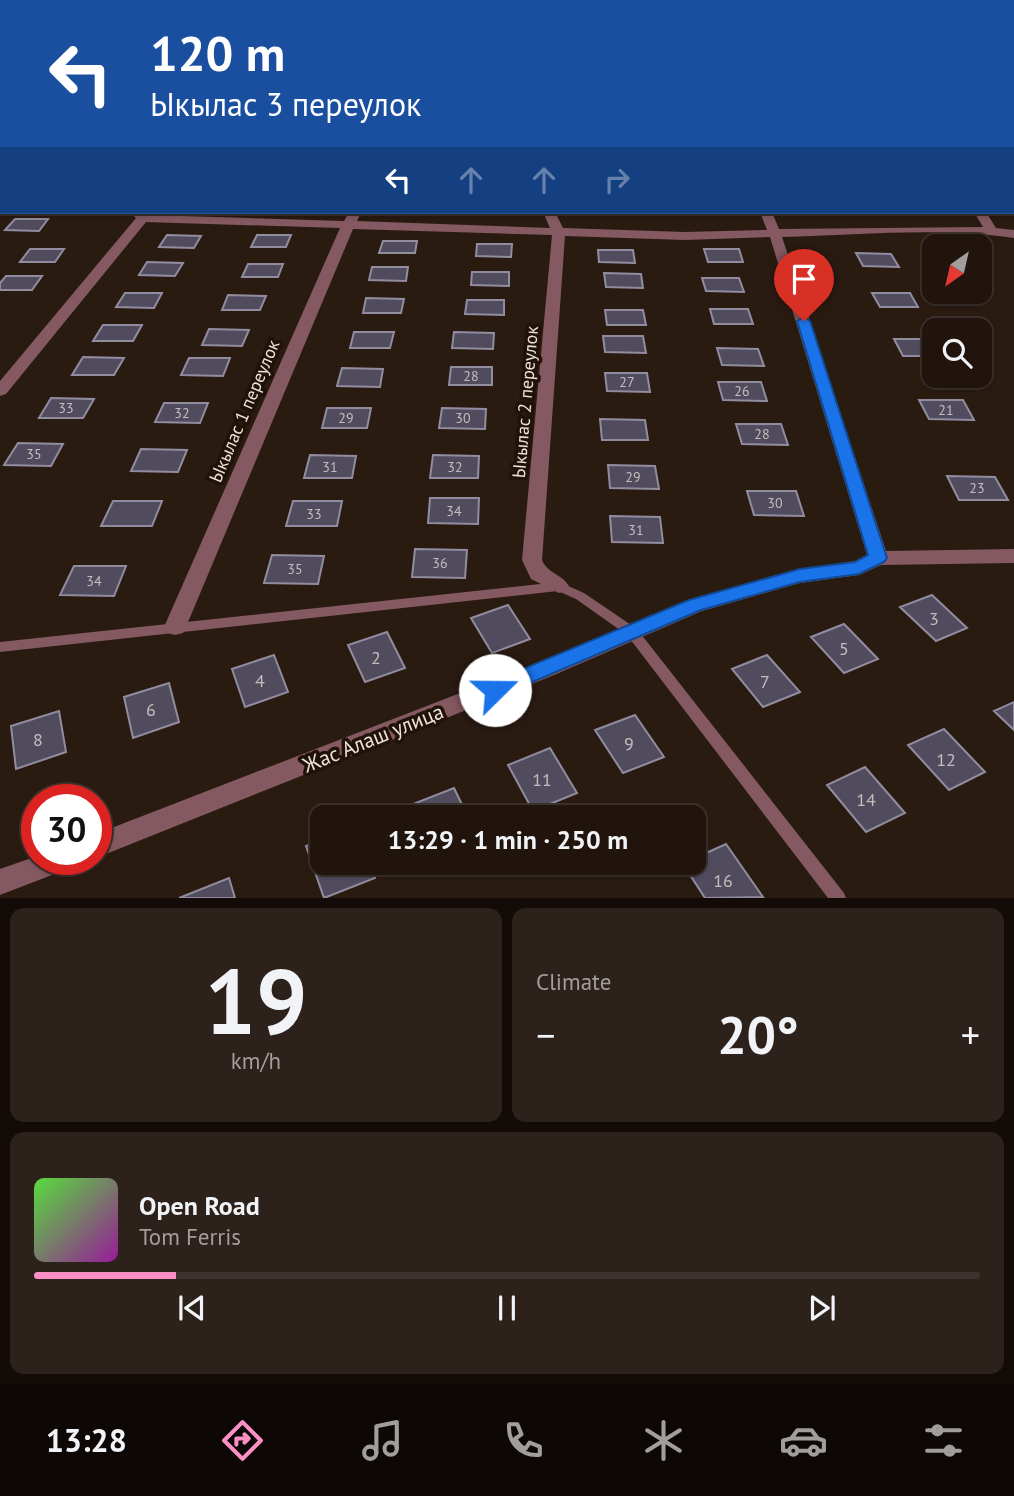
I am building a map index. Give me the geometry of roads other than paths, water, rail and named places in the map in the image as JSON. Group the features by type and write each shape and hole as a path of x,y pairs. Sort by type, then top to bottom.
{"street":[{"path":"0,391 140,214 352,218 559,232 685,236 992,231 1014,234"},
{"path":"549,214 559,232"},
{"path":"767,214 782,252 878,558"},
{"path":"981,214 992,231"},
{"name":"Ыкылас 1 переулок","path":"174,627 352,218"},
{"name":"Ыкылас 2 переулок","path":"559,232 533,560 538,573 559,586"},
{"name":"Жас Алаш улица","path":"112,840 314,762 695,605 800,576 859,568 878,558 1014,556"},
{"path":"0,883 21,875"}],"lane":[{"path":"0,647 559,586 580,596 632,632 838,898"}]}
